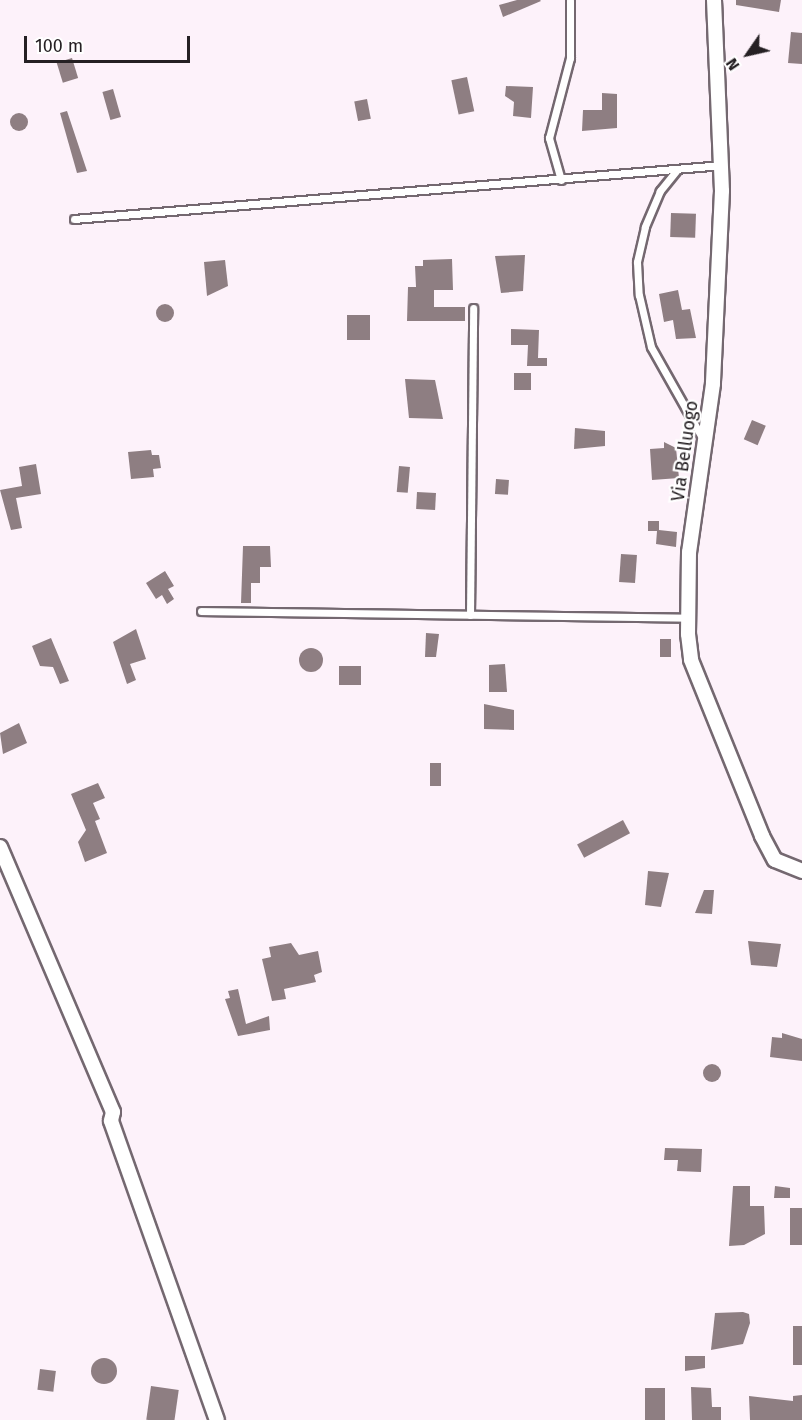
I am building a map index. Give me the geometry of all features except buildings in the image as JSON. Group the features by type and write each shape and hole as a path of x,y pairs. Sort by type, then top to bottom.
{"street":[{"name":"Via Belluogo","path":"714,0 722,165 713,384 689,552 688,618 691,660 762,836 775,860 802,871"},
{"path":"0,847 113,1112 111,1121 217,1420"}],"lane":[{"path":"561,180 549,138 570,58 570,0"},
{"path":"74,219 677,171 722,165"},
{"path":"677,171 660,191 645,227 637,262 639,296 651,347 705,443"},
{"path":"470,615 473,308"},
{"path":"201,611 688,618"}]}
